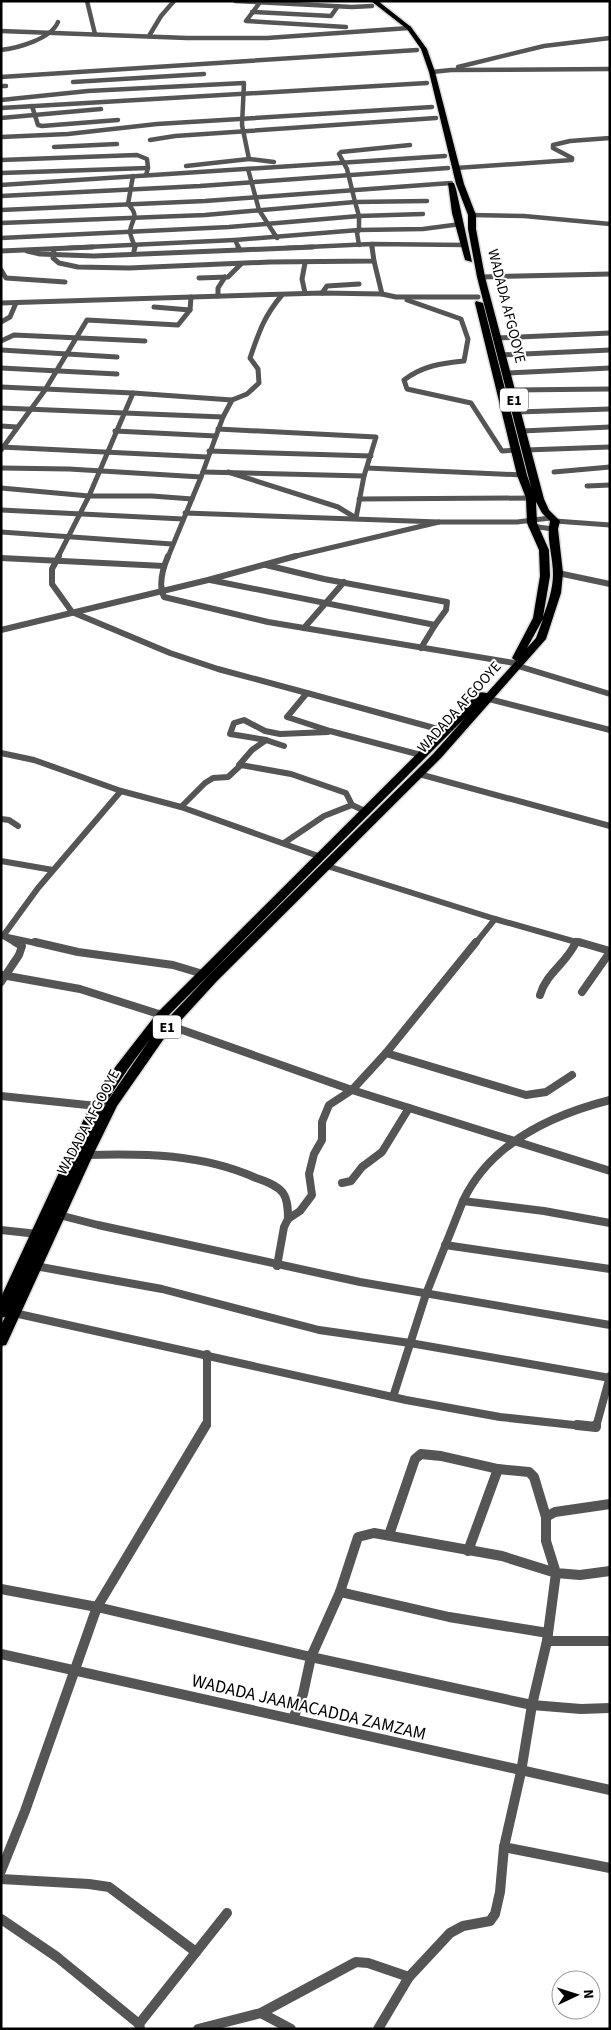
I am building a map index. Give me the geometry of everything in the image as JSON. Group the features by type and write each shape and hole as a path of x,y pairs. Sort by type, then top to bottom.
{"highway":[{"name":"WADADA AFGOOYE","path":"8,1313 35,1266 86,1155 111,1106 166,1020 203,974 419,774 489,699 516,665 538,618 545,576 544,550 533,523 531,498 522,476 458,218 455,196 450,182 452,168 432,72 424,49 371,3"},
{"name":"WADADA AFGOOYE","path":"1,1341 8,1313 38,1234 97,1106 121,1068 146,1034 166,1020 324,861 421,755 541,639 553,602 558,573 553,523 539,499 481,277 471,215 452,168 445,156 417,50 398,27"},
{"path":"458,218 471,215"}],"street":[{"path":"87,1 95,34"},
{"path":"149,36 161,16 174,1"},
{"path":"235,1 338,6 371,3"},
{"path":"261,2 246,21 358,28 364,30"},
{"path":"322,26 338,6"},
{"path":"252,12 331,16"},
{"path":"1,50 24,46 38,40 57,26 58,22"},
{"path":"1,31 267,38 398,27"},
{"path":"451,70 520,51 610,38"},
{"path":"1,77 417,50"},
{"path":"432,72 451,70 610,69"},
{"path":"73,82 204,74"},
{"path":"148,77 154,88 155,99"},
{"path":"1,100 49,94 242,82 245,84 241,118 244,132 243,138 249,159"},
{"path":"1,108 427,83"},
{"path":"32,106 38,125 118,120"},
{"path":"1,137 50,135 241,118 432,107"},
{"path":"1,118 92,112 101,109"},
{"path":"150,140 202,134 436,118"},
{"path":"193,122 202,134"},
{"path":"50,135 60,159 72,170 78,181"},
{"path":"1,196 252,183 572,160 572,158 553,148 553,145 570,141 610,138"},
{"path":"54,147 117,144"},
{"path":"359,245 357,233 359,230 359,216 345,163 339,154 344,151 410,145"},
{"path":"1,160 137,155 147,159 148,168 146,175"},
{"path":"1,185 445,156"},
{"path":"186,166 249,159 274,162"},
{"path":"1,173 148,168"},
{"path":"248,169 259,210 278,238"},
{"path":"134,176 129,190 128,204 135,211 136,218 130,232 135,246 134,254"},
{"path":"1,210 205,201 450,182"},
{"path":"1,223 136,218 355,202 427,200"},
{"path":"1,238 270,224 359,216 423,214"},
{"path":"471,215 515,216 610,224"},
{"path":"1,252 27,251 34,254 278,238 359,230 427,229 440,226 458,218"},
{"path":"62,220 63,235"},
{"path":"235,240 240,250"},
{"path":"54,252 134,254 372,244 466,245"},
{"path":"372,244 382,294"},
{"path":"54,252 53,258 59,263 78,267 145,268 270,262 305,264 374,261"},
{"path":"199,278 228,277 241,264"},
{"path":"305,264 302,279 305,293"},
{"path":"1,270 6,278 65,282"},
{"path":"481,277 610,274"},
{"path":"218,296 218,288 225,277"},
{"path":"322,293 327,286 359,284"},
{"path":"1,303 322,293 382,294 416,303 428,309 460,319 468,339 464,361 434,364 413,372 404,380 407,389 471,403 502,451 516,450"},
{"path":"1,387 232,400 247,396 259,382 260,372 250,358 252,350 268,311 282,295"},
{"path":"2,448 32,410 87,320 178,325 190,310 191,297"},
{"path":"396,298 478,298"},
{"path":"3,320 10,317 16,303"},
{"path":"154,307 190,310"},
{"path":"497,338 610,333"},
{"path":"1,341 14,335 76,336 145,341"},
{"path":"1,350 117,357"},
{"path":"501,355 610,350"},
{"path":"1,368 117,374"},
{"path":"507,373 610,368"},
{"path":"512,390 610,389"},
{"path":"133,393 115,431 89,496 52,569 52,584 72,612 170,653 218,669 445,731"},
{"path":"232,400 222,417 202,474 164,566 161,591 164,598 268,622 516,665 610,694"},
{"path":"1,408 222,417"},
{"path":"517,412 610,409"},
{"path":"1,426 17,427"},
{"path":"522,430 610,427"},
{"path":"218,429 376,437 364,476 356,518"},
{"path":"115,431 216,436"},
{"path":"526,450 610,447"},
{"path":"2,448 371,456"},
{"path":"554,472 610,467"},
{"path":"1,468 202,474 228,472 364,476"},
{"path":"367,468 522,476"},
{"path":"228,472 338,507 356,518"},
{"path":"587,486 610,485"},
{"path":"1,488 89,496 152,496 192,499"},
{"path":"359,499 531,498"},
{"path":"1,510 80,515 356,518 439,522 610,525"},
{"path":"1,630 208,580 310,552 439,522"},
{"path":"533,523 553,523"},
{"path":"1,532 172,544"},
{"path":"1,558 164,566"},
{"path":"264,565 446,602 446,610 421,648"},
{"path":"558,573 610,584"},
{"path":"208,580 435,625"},
{"path":"304,628 344,582"},
{"path":"307,693 287,718 330,732 421,755"},
{"path":"489,699 610,730"},
{"path":"284,746 266,740 230,734 234,723 239,721 253,723 264,731 277,733 307,734 330,732"},
{"path":"181,807 205,783 213,778 228,777 252,750 266,740"},
{"path":"1,753 34,760 121,791 181,807 284,843 324,861 495,919 610,952 598,966 582,992"},
{"path":"239,765 308,779 346,793 352,805 367,812"},
{"path":"419,774 610,826"},
{"path":"2,936 53,870 121,791"},
{"path":"284,843 323,816 334,810 352,805"},
{"path":"1,820 9,820 18,826"},
{"path":"1,861 53,870"},
{"path":"288,1220 300,1211 312,1195 309,1174 314,1154 322,1140 322,1122 330,1105 352,1090 386,1054 495,919"},
{"path":"2,936 36,941 79,952 177,965 203,974"},
{"path":"1,982 4,975 19,956 22,946 2,936"},
{"path":"540,995 549,974 575,948 577,941"},
{"path":"4,975 80,989 166,1020 206,1040 352,1090 610,1171"},
{"path":"386,1054 526,1095 546,1094 572,1075"},
{"path":"1,1096 97,1106"},
{"path":"393,1397 426,1294 470,1184 481,1170 513,1141 575,1109 610,1100"},
{"path":"342,1183 351,1181 362,1166 382,1152 409,1108"},
{"path":"86,1155 135,1153 168,1155 235,1169 263,1180 283,1192 288,1206 288,1220 280,1240 277,1266"},
{"path":"463,1201 544,1211 610,1223"},
{"path":"59,1215 82,1222 162,1238 277,1266 426,1294 560,1314 610,1325"},
{"path":"1,1230 38,1234"},
{"path":"445,1244 610,1269"},
{"path":"8,1313 207,1354 393,1397 542,1424 596,1427 610,1377 410,1343 319,1330 162,1289 35,1266"},
{"path":"1,1871 25,1811 97,1607 207,1424 207,1354"},
{"path":"378,2029 410,1977 450,1933 463,1926 490,1921 495,1914 500,1892 504,1848 522,1772 532,1705 547,1637 556,1573 546,1541 546,1517 534,1477 529,1472 498,1469 441,1456 421,1454 415,1459 389,1535"},
{"path":"468,1551 498,1469"},
{"path":"546,1517 555,1512 610,1504"},
{"path":"293,1719 303,1694 311,1657 340,1592 358,1537 374,1533 389,1535 502,1556 556,1573 580,1575 610,1572"},
{"path":"1,1589 97,1607 311,1657 532,1705 582,1709 610,1708"},
{"path":"340,1592 547,1637 610,1640"},
{"name":"WADADA JAAMACADDA ZAMZAM","path":"1,1654 522,1772 610,1790"},
{"path":"504,1848 610,1868"},
{"path":"1,1880 89,1884 109,1887 196,1952"},
{"path":"1,1919 57,1957 140,2027 227,1913"},
{"path":"198,2029 261,2013 356,1962 368,1963 410,1977"},
{"path":"261,2013 290,2029"}]}
